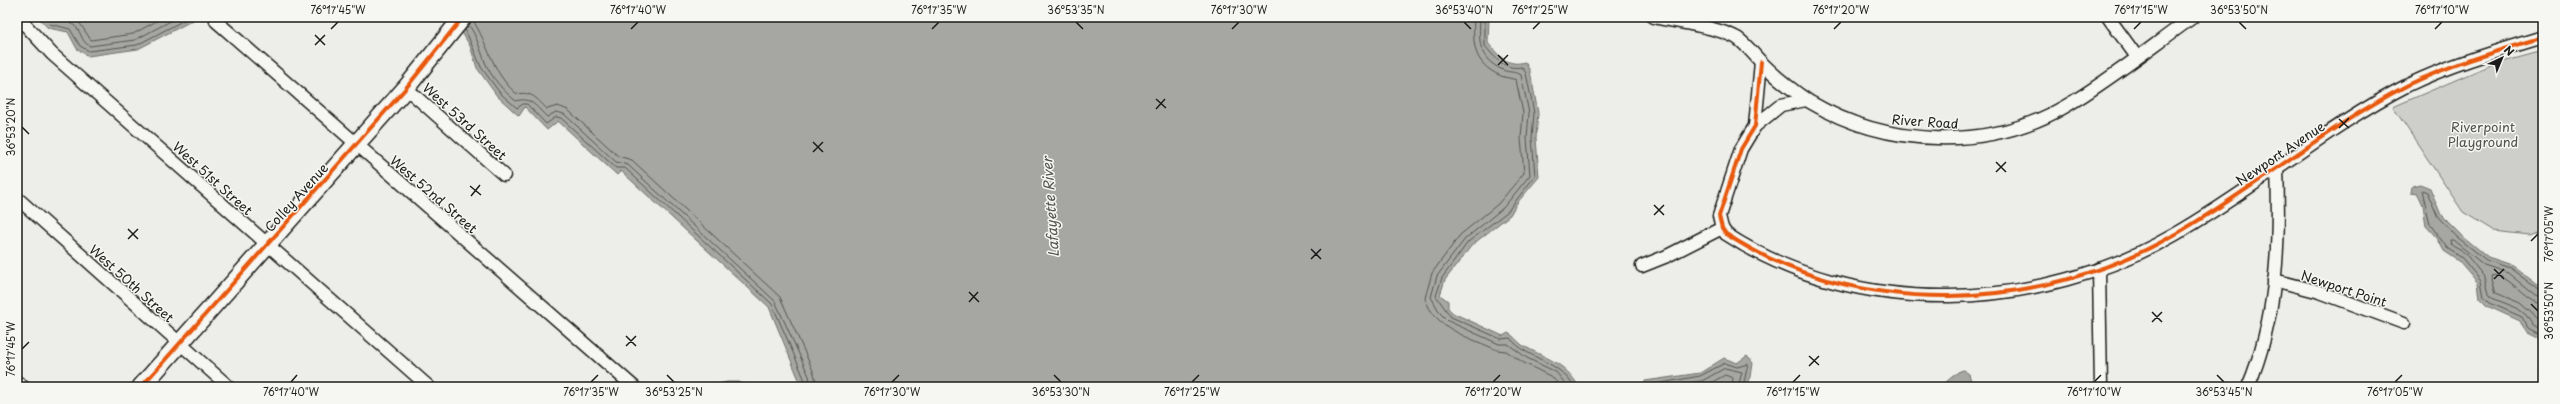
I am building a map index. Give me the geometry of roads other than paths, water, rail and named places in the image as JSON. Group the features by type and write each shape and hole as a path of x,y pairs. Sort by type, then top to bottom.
{"main road":[{"name":"Colley Avenue","path":"141,387 406,88 461,19"}],"street":[{"name":"West 51st Street","path":"18,17 52,54 429,387"},
{"name":"River Road","path":"1654,17 1725,33 1747,46 1781,81 1806,100 1828,113 1886,133 1941,139 1970,137 2025,124 2048,115 2065,106 2193,17"},
{"path":"2108,17 2137,57"},
{"name":"West 52nd Street","path":"216,21 634,387"},
{"name":"Newport Avenue","path":"1722,228 1737,241 1779,262 1854,288 1949,298 2022,289 2099,269 2148,249 2176,234 2277,169 2338,125 2408,86 2488,52 2543,37"},
{"path":"1755,126 1762,62"},
{"name":"West 53rd Street","path":"406,88 504,175"},
{"path":"1642,266 1667,256 1722,228 1719,216 1741,149 1755,126 1781,105 1806,100"},
{"path":"2248,387 2264,343 2274,280 2278,209 2277,169"},
{"name":"West 50th Street","path":"17,198 229,387"},
{"path":"2099,269 2101,387"},
{"name":"Newport Point","path":"2274,280 2320,292 2404,323"},
{"path":"17,384 20,387"}],"water":[{"path":"38,17 199,17 138,49 88,56 77,49 68,32 48,28"},
{"name":"Lafayette River","path":"453,17 1489,17 1488,43 1508,62 1525,62 1530,71 1538,113 1536,138 1539,177 1517,203 1510,215 1472,245 1445,280 1440,295 1448,301 1448,308 1453,313 1503,336 1508,333 1510,334 1522,345 1561,366 1573,378 1579,387 802,387 769,307 621,171 617,175 558,121 547,130 525,107 519,116 497,96 477,68 470,46"},
{"path":"2420,184 2430,188 2441,215 2460,234 2488,257 2512,265 2543,289 2543,387 2540,387 2540,355 2537,337 2525,331 2520,321 2487,306 2480,299 2478,283 2459,261 2444,251 2437,238 2426,226 2423,205 2418,194 2411,193 2412,186"},
{"path":"1747,356 1753,363 1751,377 1746,387 1644,387 1645,381 1700,373 1724,358 1737,363"},
{"path":"1963,370 1969,374 1971,381 1969,387 1940,387 1958,372"},
{"path":"727,382 739,382 750,387 704,387"}],"park label":[{"name":"Riverpoint Playground","path":"2483,134"}]}
